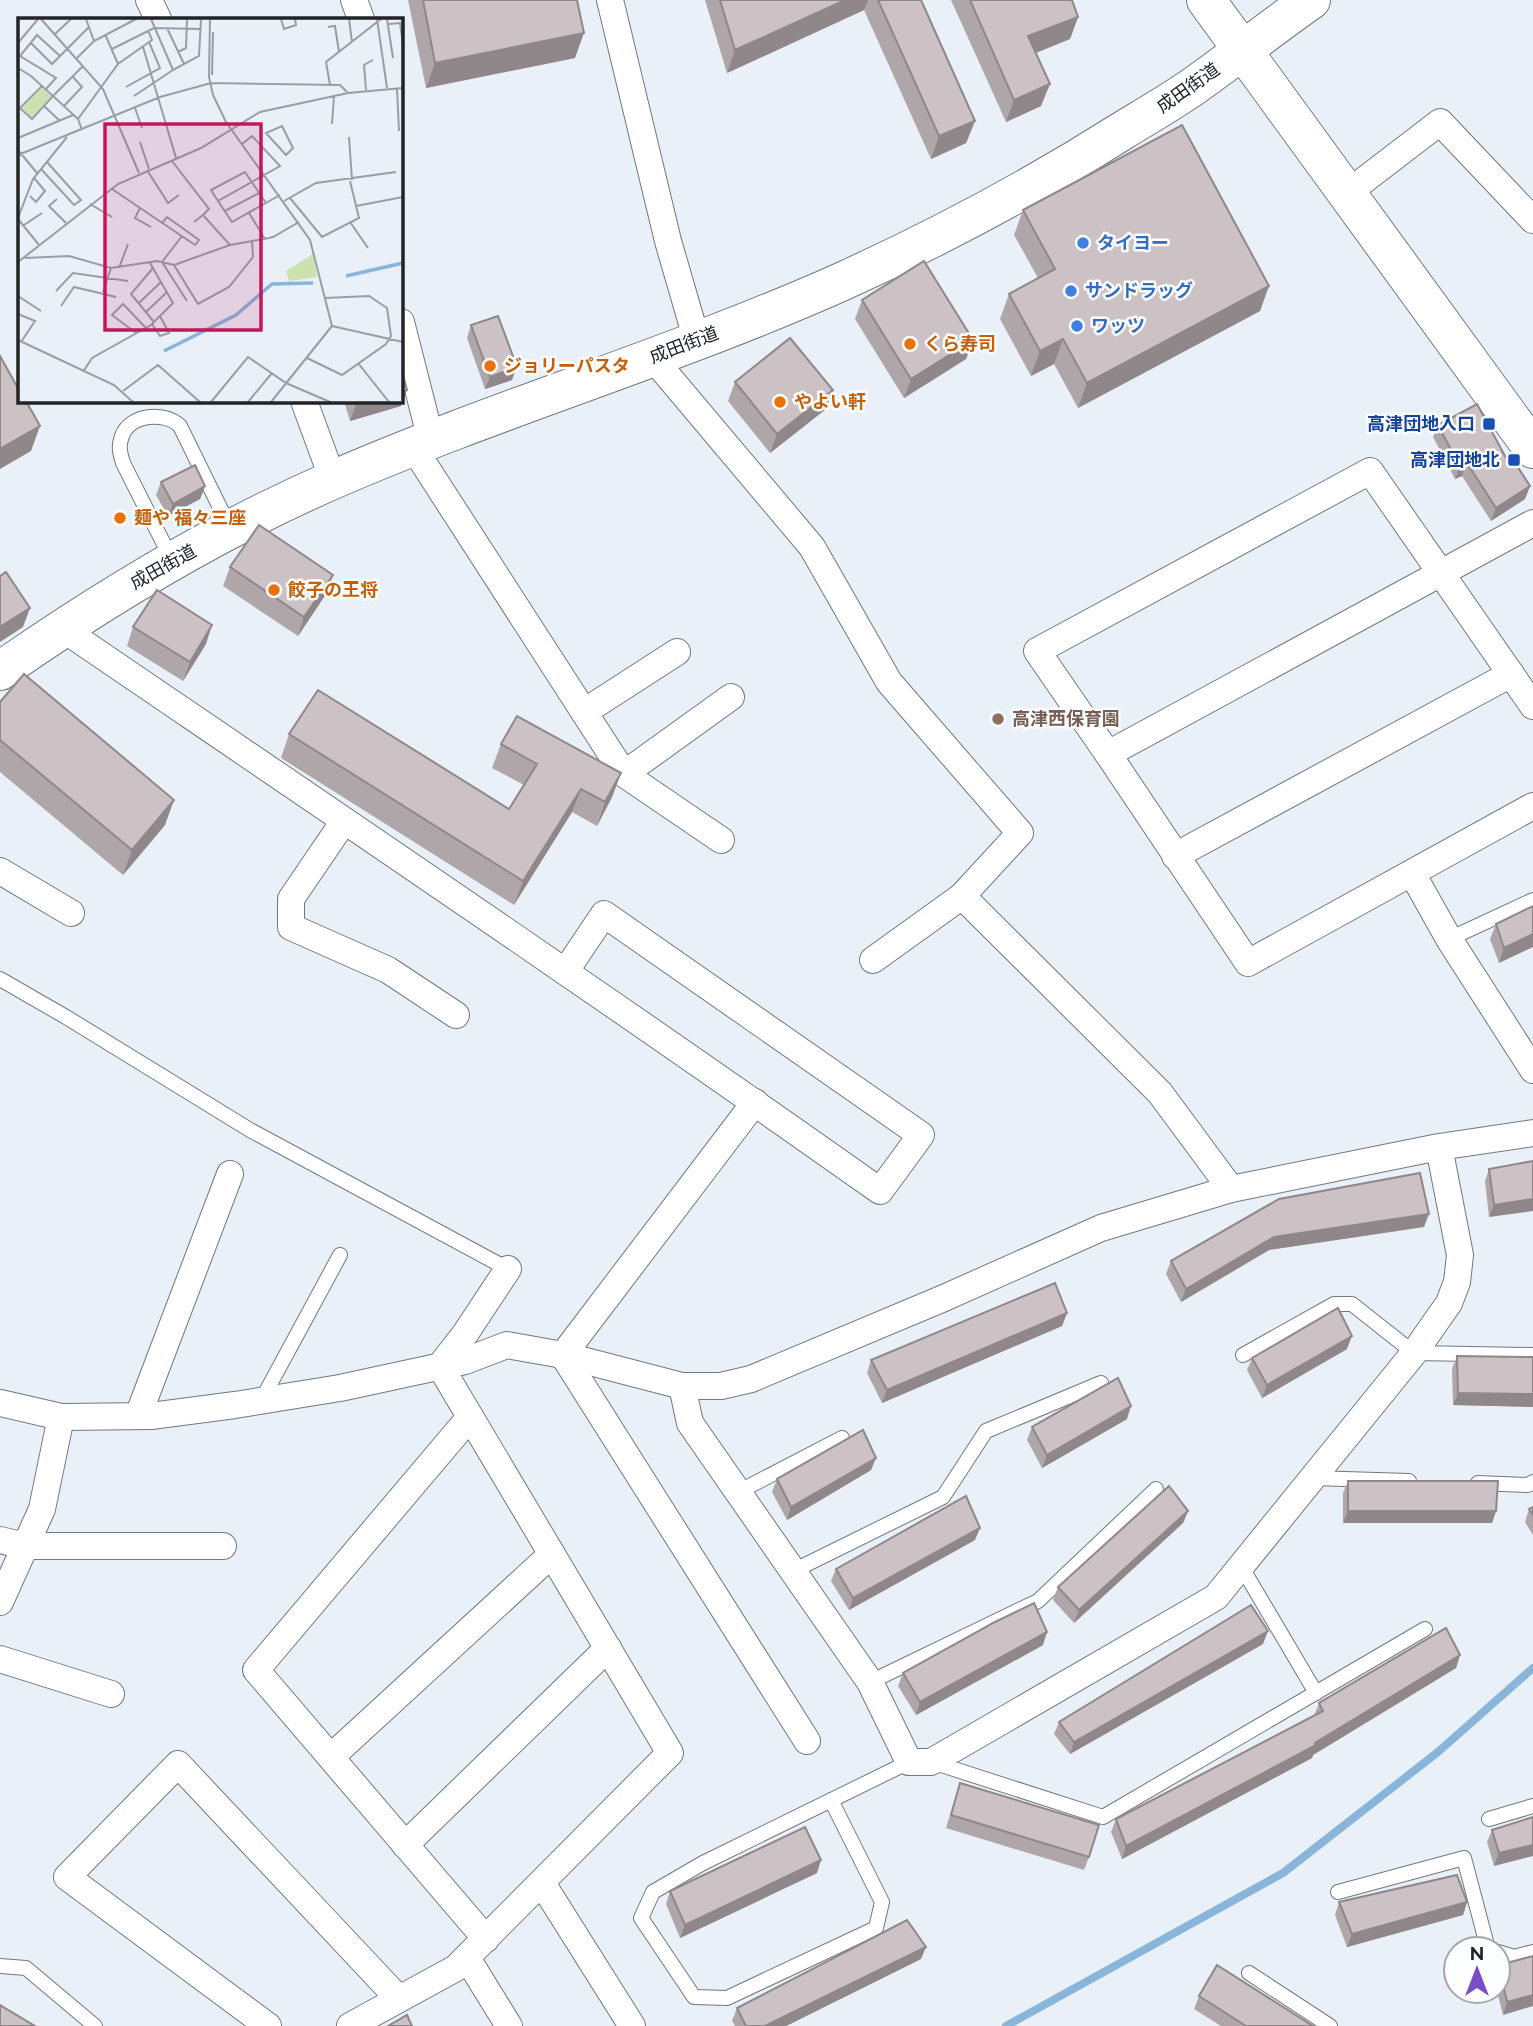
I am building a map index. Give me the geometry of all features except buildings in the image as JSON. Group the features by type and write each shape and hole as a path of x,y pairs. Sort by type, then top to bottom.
{"main road":[{"path":"1206,0 1533,449"},
{"name":"成田街道","path":"0,670 127,587 230,529 333,480 422,443 697,341 838,283 947,233 1054,174 1191,88 1311,0"}],"street":[{"path":"149,0 158,18"},
{"path":"354,0 361,18"},
{"path":"610,0 668,241 697,341"},
{"path":"1346,194 1440,122 1533,220"},
{"path":"402,328 422,443 584,712 624,774 721,840"},
{"path":"652,357 812,547 888,682 1020,833 962,896 873,960"},
{"path":"304,402 333,480"},
{"path":"1533,706 1370,471 1037,651 1248,964 1533,806"},
{"path":"1108,754 1533,523"},
{"path":"63,629 755,1102 880,1191 921,1135 604,914 565,972"},
{"path":"584,712 677,652"},
{"path":"1175,856 1511,674"},
{"path":"624,774 731,697"},
{"path":"344,821 291,898 291,927 388,970 456,1016"},
{"path":"0,871 71,913"},
{"path":"1412,873 1449,939 1529,1055"},
{"path":"962,896 1160,1093 1231,1189"},
{"path":"563,1354 755,1102"},
{"path":"0,1403 61,1418 138,1416 340,1388 465,1361 507,1345 563,1354 682,1386 721,1386 751,1379 1101,1228 1231,1189 1439,1147 1533,1133"},
{"path":"682,1386 690,1423 870,1682 920,1762 1216,1597 1413,1353 1449,1303 1457,1282 1460,1255 1439,1147"},
{"path":"138,1416 229,1174"},
{"path":"440,1366 465,1334 508,1269"},
{"path":"563,1354 807,1741"},
{"path":"350,2026 456,1968 670,1753 440,1366"},
{"path":"470,1417 256,1670 485,1939"},
{"path":"0,1602 13,1543 42,1509 61,1418"},
{"path":"13,1543 223,1546"},
{"path":"331,1757 552,1555"},
{"path":"405,1844 608,1648"},
{"path":"0,1659 111,1694"},
{"path":"268,2026 67,1877 178,1764 399,1999"},
{"path":"542,1883 632,2026"},
{"path":"467,1958 509,2026"}],"lane":[{"path":"173,562 123,463 119,448 123,432 133,423 162,416 173,419 180,426 230,529"},
{"path":"1449,939 1533,900"},
{"path":"0,979 250,1130 508,1269"},
{"path":"261,1401 340,1255"},
{"path":"1243,1355 1334,1304 1352,1304 1413,1353 1533,1355"},
{"path":"793,1571 943,1497 986,1431 1101,1383"},
{"path":"738,1492 842,1438"},
{"path":"1312,1478 1420,1482"},
{"path":"1461,1483 1528,1485 1533,1482"},
{"path":"870,1682 1038,1601 1156,1489"},
{"path":"1241,1566 1316,1693"},
{"path":"831,1800 882,1902 876,1928 727,1998 694,1997 641,1918 653,1892 703,1863 831,1800 920,1762 1103,1817 1426,1629"},
{"path":"1489,1819 1533,1806"},
{"path":"1338,1892 1464,1858 1484,1935"},
{"path":"1512,1956 1533,1952"},
{"path":"0,1966 26,1968 95,2026"},
{"path":"1249,1973 1330,2026"}],"waterway":[{"path":"1006,2026 1283,1873 1438,1752 1533,1668"}],"place":[{"name":"タイヨー","path":"1083,243"},
{"name":"サンドラッグ","path":"1071,291"},
{"name":"ワッツ","path":"1077,326"},
{"name":"くら寿司","path":"910,344"},
{"name":"ジョリーパスタ","path":"490,366"},
{"name":"やよい軒","path":"780,402"},
{"name":"高津団地入口","path":"1489,424"},
{"name":"高津団地北","path":"1514,460"},
{"name":"麺や 福々三座","path":"120,518"},
{"name":"餃子の王将","path":"274,590"},
{"name":"高津西保育園","path":"998,719"}]}
